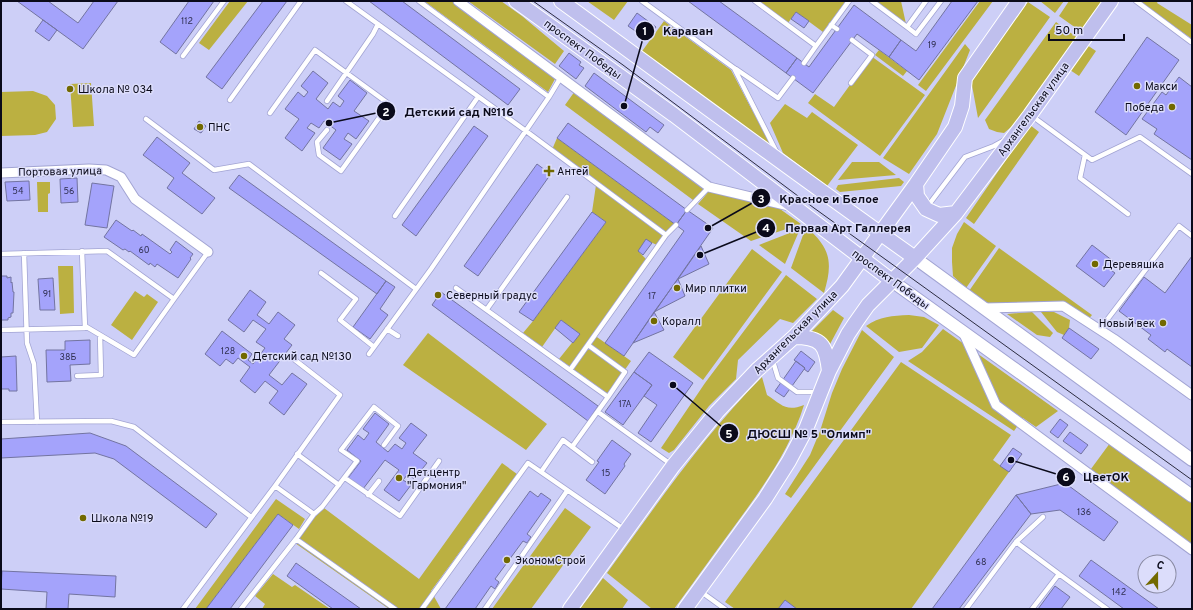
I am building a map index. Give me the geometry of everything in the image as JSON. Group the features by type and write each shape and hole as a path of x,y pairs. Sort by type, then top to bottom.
{"main road":[{"name":"проспект Победы","path":"516,1 674,115 892,281 1192,496"},
{"path":"561,1 1192,460"},
{"name":"Архангельская улица","path":"570,609 673,466 717,412 746,381 794,337 842,286 916,184 955,127 962,106 965,78 1019,1"},
{"name":"Архангельская улица","path":"685,609 765,500 789,461 806,429 829,371 848,334 856,322 868,305 915,258 956,213 1030,115 1111,1"},
{"path":"916,184 916,196 926,209 939,215 956,213"},
{"path":"794,337 811,338 823,346 827,353 829,371"}],"street":[{"path":"458,1 710,187 794,207"},
{"name":"Портовая улица","path":"1,173 89,169 106,170 121,177 135,199 208,252"},
{"path":"984,308 1063,306 1100,329 1192,395"},
{"path":"962,331 996,405 1192,550"}],"lane":[{"path":"183,56 224,1"},
{"path":"230,100 301,1"},
{"path":"346,1 526,131 666,235"},
{"path":"419,1 549,96"},
{"path":"642,1 778,98 793,78"},
{"path":"755,1 816,46"},
{"path":"804,63 849,1"},
{"path":"872,1 916,34 941,1"},
{"path":"907,27 926,1"},
{"path":"1136,1 1191,42"},
{"path":"326,101 378,24"},
{"path":"832,25 837,29"},
{"path":"851,83 872,55 852,40"},
{"path":"270,113 315,50 389,104 341,171 319,155 317,142 326,130"},
{"path":"734,68 764,125 780,160"},
{"path":"369,354 526,131 561,77"},
{"path":"395,216 478,97"},
{"path":"1030,115 1092,160 1140,137 1192,174"},
{"path":"146,119 214,170 249,164 416,289"},
{"path":"926,209 965,157 994,146 1015,135"},
{"path":"1085,155 1080,178 1128,214"},
{"path":"687,210 710,187"},
{"path":"487,310 567,197"},
{"path":"570,370 666,235 676,225"},
{"path":"1100,329 1179,226 1192,236"},
{"path":"1,254 107,251 174,299"},
{"path":"82,252 85,326"},
{"path":"85,326 134,355 208,252"},
{"path":"24,253 27,343 34,364 37,422"},
{"path":"321,273 356,299 340,320 374,347"},
{"path":"456,288 608,397"},
{"path":"1,330 85,328 85,326"},
{"path":"387,329 398,336"},
{"path":"77,376 101,375 100,335"},
{"path":"572,447 626,372 588,345"},
{"path":"772,357 778,378 797,392 821,392"},
{"path":"183,609 340,395 295,360"},
{"path":"241,609 357,461 341,450 374,407 398,426 384,445"},
{"path":"598,412 673,466"},
{"path":"1,422 111,421 134,427 251,517"},
{"path":"541,472 563,440 592,462"},
{"path":"298,454 339,485"},
{"path":"345,478 400,516 439,461"},
{"path":"422,609 528,463 627,531"},
{"path":"368,495 379,482"},
{"path":"274,486 314,514"},
{"path":"485,609 567,491"},
{"path":"966,609 1016,542 1043,517"},
{"path":"296,539 395,609"},
{"path":"1016,542 1106,609"},
{"path":"1032,609 1059,574"},
{"path":"699,590 725,609"}],"shaded area":[{"path":"230,1 248,1 209,50 199,43"},
{"path":"424,1 452,1 556,77 548,92"},
{"path":"468,1 501,1 522,16 564,51 555,64"},
{"path":"587,1 628,1 614,20"},
{"path":"757,1 846,1 823,32 796,12 788,23"},
{"path":"875,1 901,1 906,24"},
{"path":"980,1 993,1 926,91 918,85"},
{"path":"1040,1 1064,1 1055,13"},
{"path":"1069,1 1106,1 1083,33 1059,16"},
{"path":"1158,1 1157,3 1192,25 1192,39 1140,2"},
{"path":"1028,2 1050,17 978,118 971,80"},
{"path":"664,21 731,70 771,146 640,54"},
{"path":"1056,22 1079,39 1023,117 1004,133 989,129 985,120"},
{"path":"965,44 970,50 937,134 909,174 883,158"},
{"path":"1087,45 1096,51 1079,76 1070,70"},
{"path":"879,50 907,71 903,76 875,55"},
{"path":"871,56 925,95 880,156 808,103 815,94 834,107"},
{"path":"91,83 94,126 73,127 70,84"},
{"path":"33,91 47,96 55,105 56,119 47,132 35,135 1,136 1,92"},
{"path":"575,91 706,187 693,200 565,105"},
{"path":"785,104 807,118 812,112 858,145 827,186 783,153 770,123"},
{"path":"1030,125 1039,132 974,224 966,218"},
{"path":"557,138 676,225 657,245 646,240 638,251 647,260 594,335 631,361 608,394 559,359 579,334 561,320 542,347 523,333 606,222 592,212 596,185 551,152"},
{"path":"852,162 879,162 896,175 838,180"},
{"path":"899,178 904,182 901,186 840,192 836,189 838,185"},
{"path":"37,182 50,182 48,212 38,212"},
{"path":"710,190 780,209 801,224 751,241 698,204"},
{"path":"964,222 996,246 966,288 953,276 952,262 952,248 957,234"},
{"path":"806,227 821,242 828,257 829,264 827,282 824,293 791,268"},
{"path":"800,229 785,264 759,245"},
{"path":"999,248 1092,315 1087,321 1063,306 990,305 969,291"},
{"path":"752,249 782,272 703,380 673,357"},
{"path":"58,266 73,266 74,313 60,314"},
{"path":"786,275 817,299 793,323 780,319 738,360 736,379 709,406 674,450 669,453 661,448 705,383"},
{"path":"135,291 144,297 147,294 158,302 132,340 111,325"},
{"path":"833,310 844,318 829,346 810,333"},
{"path":"1032,312 1053,333 1050,337 1037,335 1007,314"},
{"path":"1041,312 1054,312 1070,320 1069,328 1064,335 1057,332"},
{"path":"909,315 924,317 939,325 922,348 899,352 866,326 881,318"},
{"path":"943,329 1058,411 1036,427 1023,418 1014,431 908,361 922,352"},
{"path":"862,330 894,357 791,498 785,494 810,455 820,431 832,393 842,369"},
{"path":"428,333 547,424 526,450 403,365"},
{"path":"901,362 1011,435 993,460 1009,472 911,609 735,609 725,602"},
{"path":"762,377 767,395 777,402 788,408 804,405 791,438 774,469 744,514 674,609 652,609 607,573 700,447 740,400"},
{"path":"1113,439 1192,496 1192,550 1088,473"},
{"path":"502,463 517,474 431,591 441,609 389,609 295,543 312,520 324,508 419,579"},
{"path":"276,499 305,519 299,529 278,514 206,609 195,609"},
{"path":"565,508 591,527 531,609 492,609"},
{"path":"273,574 292,587 295,585 330,609 262,609 265,604 255,596"},
{"path":"603,578 628,600 622,609 580,609"}],"building":[{"path":"17,1 48,1 78,23 94,1 118,1 83,49"},
{"path":"189,1 214,1 176,54 160,42"},
{"path":"263,1 287,1 222,89 206,77"},
{"path":"369,1 402,1 520,89 508,105"},
{"path":"688,1 719,1 797,58 786,73"},
{"path":"952,1 978,1 919,80 889,57 901,40 916,51"},
{"path":"854,5 901,40 889,57 857,34 813,93 786,73 797,58 809,67"},
{"path":"796,12 809,21 804,28 791,19"},
{"path":"637,13 656,27 647,39 628,26"},
{"path":"43,20 57,30 49,41 35,31"},
{"name":"Макси","path":"1147,37 1179,60 1126,135 1095,112"},
{"path":"569,53 581,62 579,65 584,68 576,79 559,66"},
{"path":"313,71 328,83 316,99 328,109 333,102 340,107 344,101 338,96 350,80 367,93 354,111 369,121 356,139 348,133 344,139 352,144 340,160 323,148 336,130 324,121 319,128 311,123 307,128 315,133 302,151 285,138 299,119 285,109 298,92 304,97 308,92 301,86"},
{"path":"594,73 664,125 658,133 650,127 646,132 585,86"},
{"name":"Победа","path":"1179,77 1192,87 1192,160 1154,134 1157,129 1142,119 1162,92 1166,95"},
{"name":"ПНС","path":"199,121 206,126 201,133 194,129"},
{"path":"568,123 687,210 676,225 557,138"},
{"path":"474,126 488,136 416,236 402,225"},
{"path":"157,137 190,163 182,173 215,198 202,214 167,188 174,178 143,155"},
{"path":"537,164 545,170 547,167 553,171 478,276 464,266"},
{"path":"239,175 386,281 377,294 229,188"},
{"path":"77,178 78,202 61,203 60,179"},
{"path":"29,181 30,200 7,201 5,182"},
{"path":"92,183 114,186 107,228 85,225"},
{"path":"687,210 713,228 624,356 605,343 684,231 676,225"},
{"path":"592,212 606,222 533,321 519,312"},
{"path":"116,220 141,236 142,234 170,254 172,252 170,250 176,241 193,254 178,278 157,264 155,267 150,263 149,265 130,251 129,252 125,249 123,250 104,237"},
{"path":"646,239 652,243 643,255 638,251"},
{"name":"Деревяшка","path":"1092,245 1113,261 1108,268 1115,273 1104,287 1076,266"},
{"path":"701,246 709,264 678,279"},
{"name":"Новый век","path":"1192,256 1192,367 1167,349 1165,352 1148,339 1151,335 1119,311 1144,277 1165,293"},
{"path":"1,276 7,276 7,278 11,277 14,292 13,313 11,313 11,317 8,318 8,320 1,320"},
{"path":"53,278 55,310 40,310 38,279"},
{"name":"Мир плитки","path":"678,279 685,296 654,312"},
{"path":"386,281 395,287 380,309 388,315 370,339 353,327"},
{"path":"250,290 266,302 257,315 269,324 278,312 295,325 284,339 292,345 269,375 282,385 292,373 307,384 284,415 269,403 278,391 265,381 255,393 240,381 250,367 238,358 233,364 226,359 220,366 205,354 222,331 252,354 248,360 253,364 265,348 256,342 266,329 253,320 244,332 228,320"},
{"path":"441,292 598,406 588,421 432,305"},
{"name":"Коралл","path":"654,312 664,330 633,343"},
{"path":"561,320 580,334 573,343 555,328"},
{"path":"1069,328 1099,349 1091,359 1062,338"},
{"path":"90,340 90,364 70,365 71,381 47,382 46,350 65,350 65,341"},
{"path":"801,351 815,362 808,372 794,360"},
{"path":"649,352 693,383 651,442 638,433 657,405 644,396 652,385 634,372"},
{"path":"16,356 17,391 1,389 1,357"},
{"path":"796,361 805,368 784,397 775,391"},
{"path":"634,372 652,385 623,425 605,412"},
{"path":"375,413 389,424 376,442 388,452 395,444 402,449 406,443 399,438 411,423 427,435 413,453 427,463 414,479 408,474 403,480 411,485 399,501 384,490 399,470 385,460 363,489 348,478 361,461 347,450 358,435 364,440 369,433 363,429"},
{"path":"1060,419 1068,425 1058,438 1050,432"},
{"path":"1070,432 1088,445 1081,454 1063,441"},
{"path":"90,433 126,446 217,514 206,528 114,459 95,453 1,458 1,439"},
{"path":"612,440 631,454 624,464 625,466 605,494 586,480"},
{"path":"1013,448 1022,454 1009,472 1000,466"},
{"path":"1065,483 1118,522 1104,541 1060,510 1031,514 1016,495"},
{"path":"530,491 538,497 541,493 551,500 527,534 531,537 527,543 523,541 495,579 499,582 495,589 491,586 475,609 445,609"},
{"path":"1016,495 1031,514 959,609 932,609"},
{"path":"278,514 293,525 230,609 206,609"},
{"path":"1091,560 1159,609 1124,609 1079,576"},
{"path":"296,563 361,609 333,609 287,576"},
{"path":"2,571 116,576 115,597 69,594 68,609 46,609 47,592 1,589"},
{"path":"1055,586 1070,597 1061,609 1038,609"},
{"path":"785,600 797,609 778,609"}],"tram line":[{"path":"533,1 623,65 814,208 1192,480"}],"place":[{"name":"Макси","path":"1137,86"},
{"name":"Школа № 034","path":"70,89"},
{"name":"Караван","path":"624,106"},
{"name":"Победа","path":"1172,107"},
{"name":"Детский сад №116","path":"329,123"},
{"name":"ПНС","path":"200,127"},
{"name":"Антей","path":"549,171"},
{"name":"Красное и Белое","path":"708,228"},
{"name":"Первая Арт Галлерея","path":"700,255"},
{"name":"Деревяшка","path":"1095,264"},
{"name":"Мир плитки","path":"677,288"},
{"name":"Северный градус","path":"438,295"},
{"name":"Коралл","path":"654,321"},
{"name":"Новый век","path":"1163,323"},
{"name":"Детский сад №130","path":"244,356"},
{"name":"ДЮСШ № 5 \"Олимп\"","path":"673,385"},
{"name":"ЦветОК","path":"1011,460"},
{"name":"Дет.центр \"Гармония\"","path":"399,478"},
{"name":"Школа №19","path":"83,518"},
{"name":"ЭкономСтрой","path":"507,560"}]}
